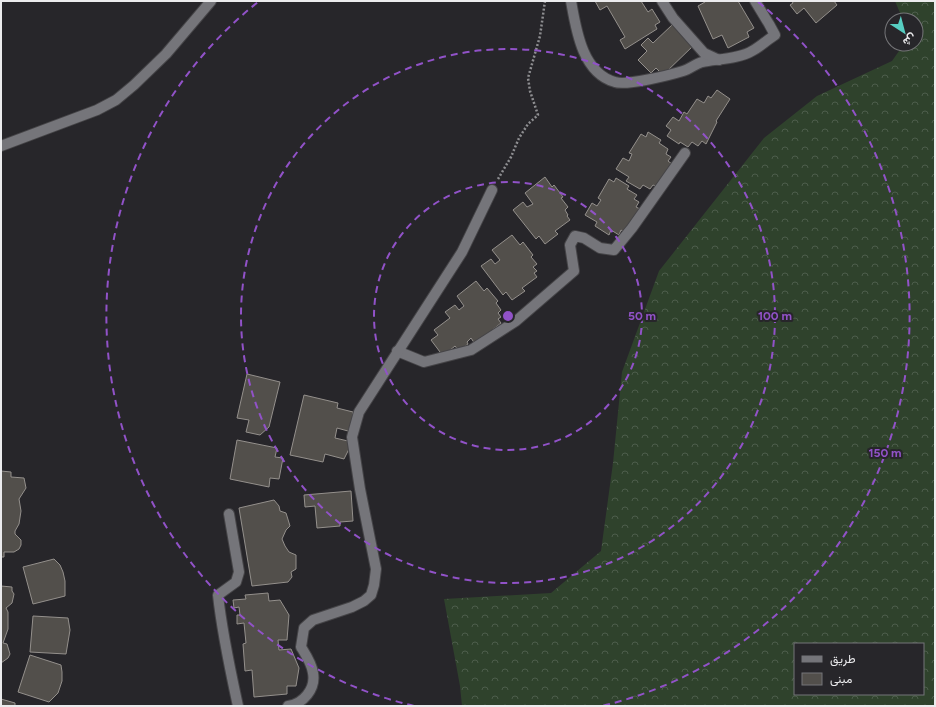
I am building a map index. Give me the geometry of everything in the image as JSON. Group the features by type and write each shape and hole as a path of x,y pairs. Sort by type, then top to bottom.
{"street":[{"path":"1,146 90,113 116,100 166,54 212,1"},
{"path":"571,1 577,30 584,52 591,65 603,77 615,83 628,84 684,71 701,62 719,60 752,52 774,35 769,24 754,1"},
{"path":"662,1 674,18 704,53 719,60"},
{"path":"397,351 424,362 452,356 471,350 516,321 574,271 570,245 575,236 584,238 600,248 614,250 632,228 684,153"},
{"path":"288,706 294,705 303,700 310,691 313,673 309,660 301,648 304,628 313,620 352,608 364,601 370,595 374,586 376,569 360,489 352,437 359,412 462,252 492,190"},
{"path":"229,514 239,572 236,582 218,595 221,622 238,706"}],"path":[{"path":"492,190 511,157 519,138 528,124 538,116 530,91 528,78 540,36 545,1"}],"green space":[{"path":"895,1 935,1 935,706 462,706 460,686 444,599 551,593 601,551 613,463 622,372 659,271 764,138 817,96 892,61 898,52 924,52 924,12 900,12"}],"building":[{"path":"595,1 641,1 648,12 652,9 660,22 655,25 657,29 625,49 620,40 625,37 607,6 600,10"},
{"path":"705,1 738,1 754,28 747,32 749,37 728,48 722,35 713,39 698,6"},
{"path":"792,1 834,1 837,5 816,23 804,8 797,14 790,5 793,3"},
{"path":"672,25 694,45 663,75 656,68 651,73 638,60 647,51 641,45 648,38 653,43"},
{"path":"717,90 730,99 716,121 717,122 706,144 702,141 698,146 692,142 688,147 680,142 679,144 667,136 671,130 666,126 673,117 679,121 684,112 687,114 697,99 704,103 708,96 711,98"},
{"path":"648,132 661,140 659,143 668,149 666,154 671,157 668,161 672,164 658,187 653,185 650,189 643,185 640,189 626,181 629,177 616,169 623,158 629,161 632,154 629,153 641,134 646,137"},
{"path":"545,177 552,187 554,185 563,197 561,198 568,207 565,210 570,220 555,231 558,234 545,244 539,236 536,239 513,210 523,202 527,207 533,204 525,193"},
{"path":"616,178 629,186 627,189 637,195 634,199 639,202 636,207 640,209 626,233 621,230 619,235 611,230 609,235 595,226 597,222 585,215 592,203 597,206 601,200 598,198 609,179 614,182"},
{"path":"512,235 520,245 523,242 533,255 531,257 537,264 533,267 537,271 534,273 537,277 522,288 525,291 512,300 506,292 503,295 481,266 491,259 495,264 500,260 492,250"},
{"path":"476,281 484,291 487,288 498,301 496,303 501,310 498,313 501,317 498,319 501,323 475,344 471,338 467,342 468,344 459,351 455,346 443,356 431,340 438,335 434,330 450,318 445,312 455,305 459,310 464,306 457,296"},
{"path":"247,374 280,382 269,427 260,435 246,432 249,420 237,418"},
{"path":"304,395 338,403 337,408 353,412 352,423 348,431 337,428 335,438 348,441 349,449 344,459 325,454 323,462 290,455"},
{"path":"237,440 277,448 275,457 283,458 279,479 270,478 269,487 230,479"},
{"path":"1,471 11,472 11,477 24,478 26,488 19,499 21,511 19,524 15,531 15,534 21,540 21,545 19,549 14,552 4,552 4,557 1,557"},
{"path":"351,491 353,521 340,522 340,526 317,528 315,506 305,507 304,495"},
{"path":"274,500 279,506 280,511 286,513 290,526 286,530 282,539 289,552 296,555 296,569 291,572 292,577 288,582 252,586 239,508"},
{"path":"54,559 60,565 63,572 65,581 65,596 33,604 23,567"},
{"path":"1,586 12,587 14,594 12,603 6,608 8,612 8,629 3,643 7,644 10,654 8,658 1,663"},
{"path":"268,593 269,601 280,600 289,615 287,640 278,640 279,650 291,649 299,668 296,686 287,686 287,694 254,697 252,670 245,671 243,644 246,643 244,623 237,624 237,615 240,615 239,607 234,608 233,600 246,599 245,595"},
{"path":"33,616 68,618 70,630 66,654 30,652"},
{"path":"30,655 61,665 62,681 58,693 49,702 18,692"},
{"path":"1,699 15,703 15,706 1,706"}]}
